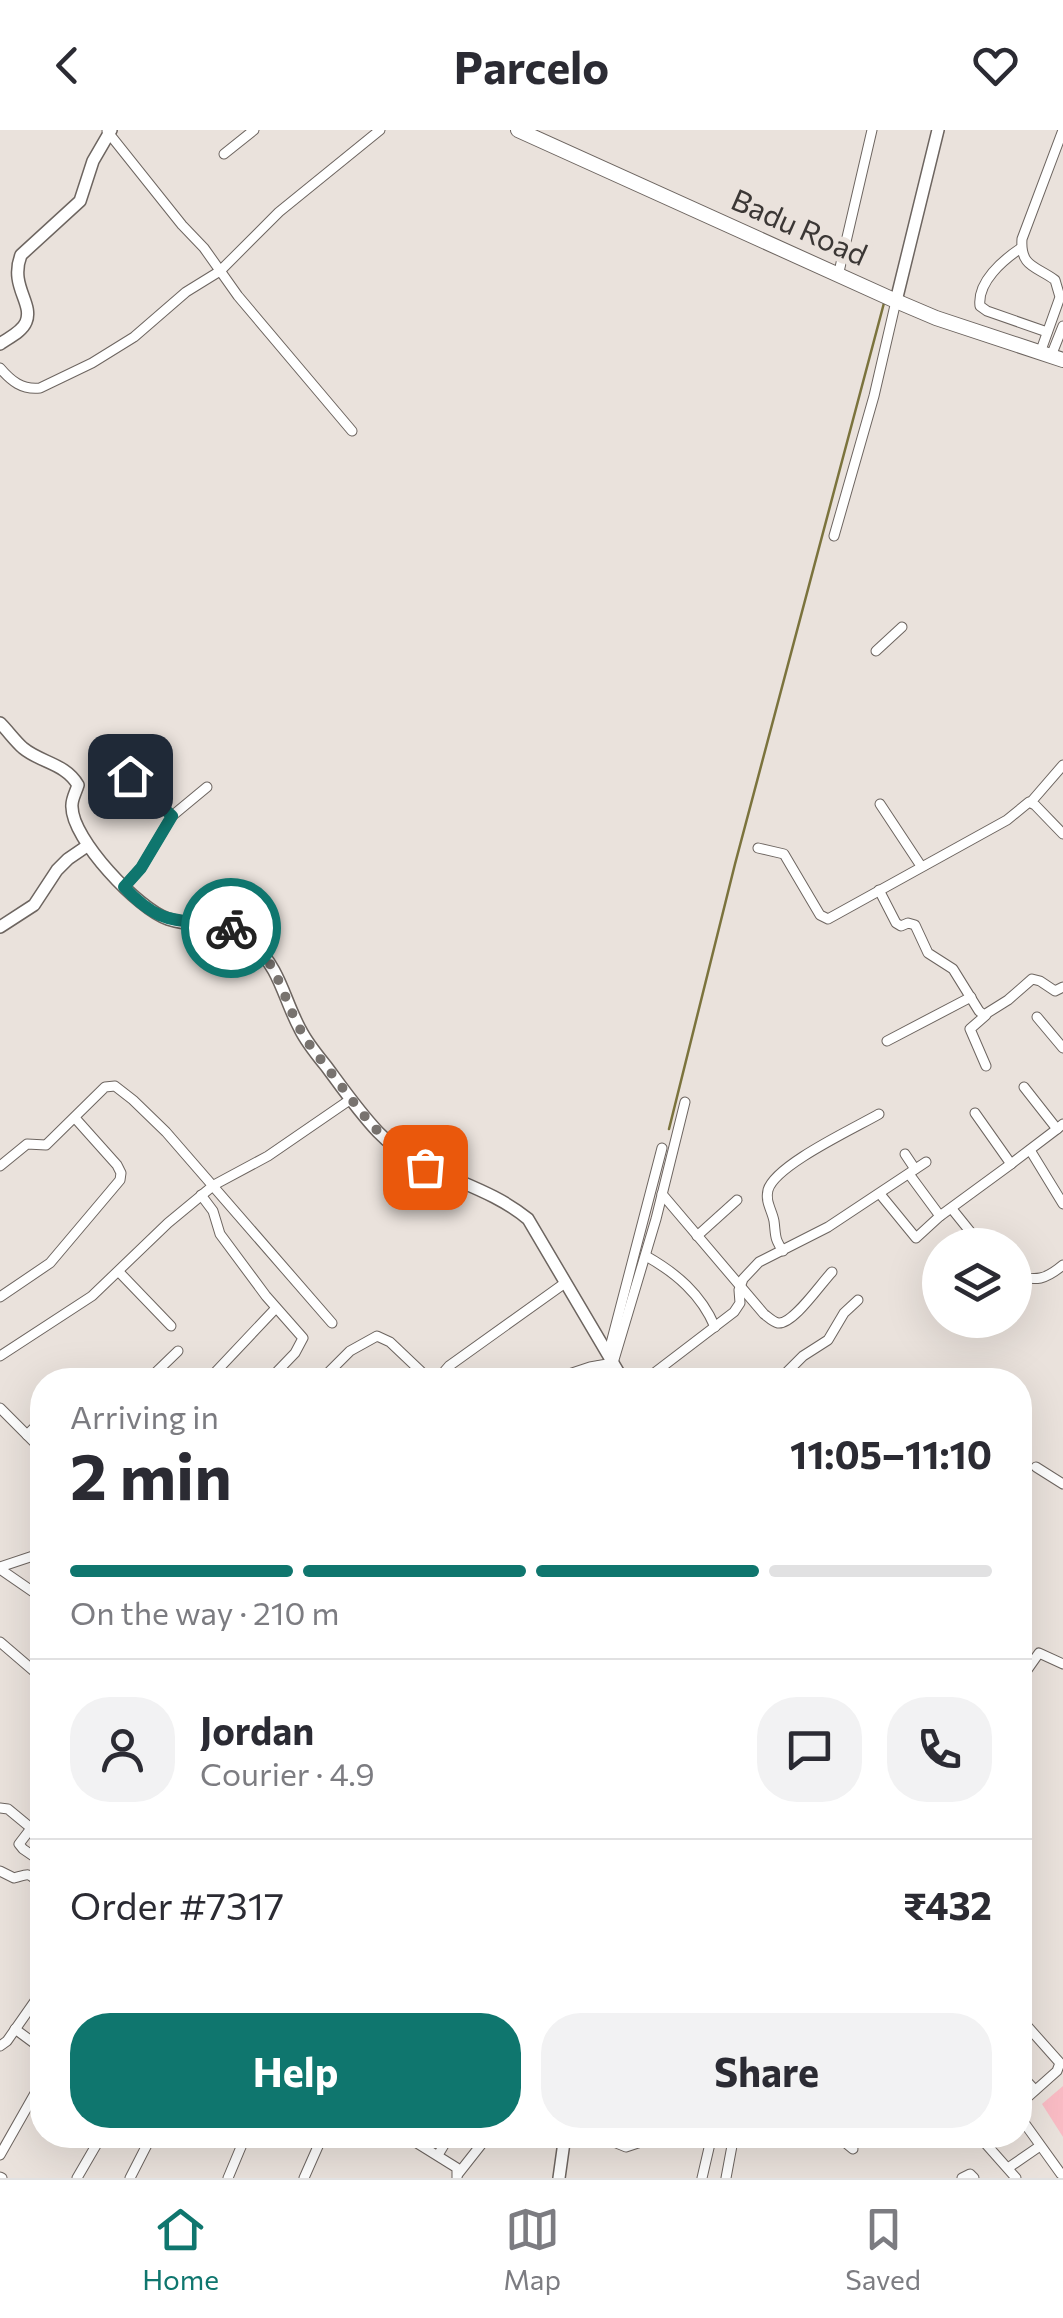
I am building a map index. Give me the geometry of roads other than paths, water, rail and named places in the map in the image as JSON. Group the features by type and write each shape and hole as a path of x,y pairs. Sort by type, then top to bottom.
{"main road":[{"name":"Badu Road","path":"518,130 936,318 1051,356"}],"street":[{"path":"224,154 254,130"},
{"path":"0,368 19,386 40,388 116,350 186,292 220,271 278,212 380,130"},
{"path":"838,276 872,130"},
{"path":"834,536 874,396 938,130"},
{"path":"1051,356 1047,332 1060,298 1057,284 1027,263 1021,248 1063,130"},
{"path":"0,344 27,320 26,303 16,278 21,255 80,200 93,161 109,131 238,296 352,431"},
{"path":"1021,248 999,266 979,292 980,306 1047,332"},
{"path":"1050,276 1063,278"},
{"path":"1051,356 1063,326"},
{"path":"876,651 902,627"},
{"path":"0,723 23,748 69,772 76,780 72,808 87,846 143,906 168,919 230,927 252,942 272,966 300,1031 381,1135 411,1160 480,1189 528,1220 616,1368"},
{"path":"758,848 784,854 826,919 1006,820 1032,802 1063,765"},
{"path":"130,776 172,816"},
{"path":"124,887 141,868 172,816 207,786"},
{"path":"1032,802 1063,834"},
{"path":"880,804 921,866"},
{"path":"0,927 34,905 58,870 87,846"},
{"path":"879,890 896,922 901,926 914,925 930,956 953,968 979,1011 986,1015"},
{"path":"986,1066 970,1028 1032,979 1060,992"},
{"path":"887,1042 971,997"},
{"path":"1038,1017 1063,1048"},
{"path":"0,1166 27,1144 46,1146 105,1087 115,1086 166,1132 332,1323"},
{"path":"880,1194 916,1238 1060,1126 1024,1087"},
{"path":"0,1356 82,1304 214,1185 268,1156 350,1098"},
{"path":"591,1368 611,1359 646,1256 685,1102"},
{"path":"975,1113 1012,1164"},
{"path":"782,1251 773,1234 767,1198 772,1181 804,1156 879,1114"},
{"path":"0,1297 50,1263 120,1180 117,1165 75,1118"},
{"path":"611,1359 662,1148"},
{"path":"1030,1150 1063,1204"},
{"path":"905,1154 940,1216"},
{"path":"661,1368 738,1308 740,1284 759,1262 828,1227 926,1162"},
{"path":"662,1194 764,1314 782,1323 794,1316 832,1272"},
{"path":"201,1195 213,1211 220,1234 302,1338 295,1353 281,1368"},
{"path":"697,1236 736,1200"},
{"path":"952,1209 968,1228"},
{"path":"646,1256 688,1286 715,1327"},
{"path":"1032,1279 1052,1274 1063,1265"},
{"path":"119,1272 171,1326"},
{"path":"447,1368 565,1283"},
{"path":"791,1368 828,1340 844,1313 858,1300"},
{"path":"219,1368 276,1308"},
{"path":"332,1368 350,1351 377,1336 386,1339 417,1368"},
{"path":"160,1368 178,1351"},
{"path":"0,1408 30,1438"},
{"path":"27,1435 30,1432"},
{"path":"1036,1467 1063,1484"},
{"path":"0,1568 30,1557"},
{"path":"0,1568 30,1589"},
{"path":"0,1642 30,1668"},
{"path":"1032,1663 1039,1653 1063,1664"},
{"path":"0,1808 5,1807 30,1827"},
{"path":"30,1829 20,1847 30,1854"},
{"path":"0,1871 14,1878 24,1873 30,1875"},
{"path":"0,2046 30,2007"},
{"path":"0,2027 30,2041"},
{"path":"1032,2032 1060,2063 1032,2093"},
{"path":"1032,2087 1035,2090"},
{"path":"0,2154 30,2102"},
{"path":"1032,2135 1061,2174"},
{"path":"1008,2168 1040,2146"},
{"path":"76,2178 94,2148"},
{"path":"130,2178 145,2148"},
{"path":"228,2178 241,2148"},
{"path":"304,2178 317,2148"},
{"path":"426,2148 457,2168 458,2176"},
{"path":"438,2155 442,2148"},
{"path":"458,2176 479,2148"},
{"path":"558,2178 563,2148"},
{"path":"702,2178 709,2148"},
{"path":"726,2178 732,2148"},
{"path":"990,2148 1016,2178"},
{"path":"962,2178 970,2174 974,2178"}],"waterway":[{"path":"669,1129 884,303"}]}
